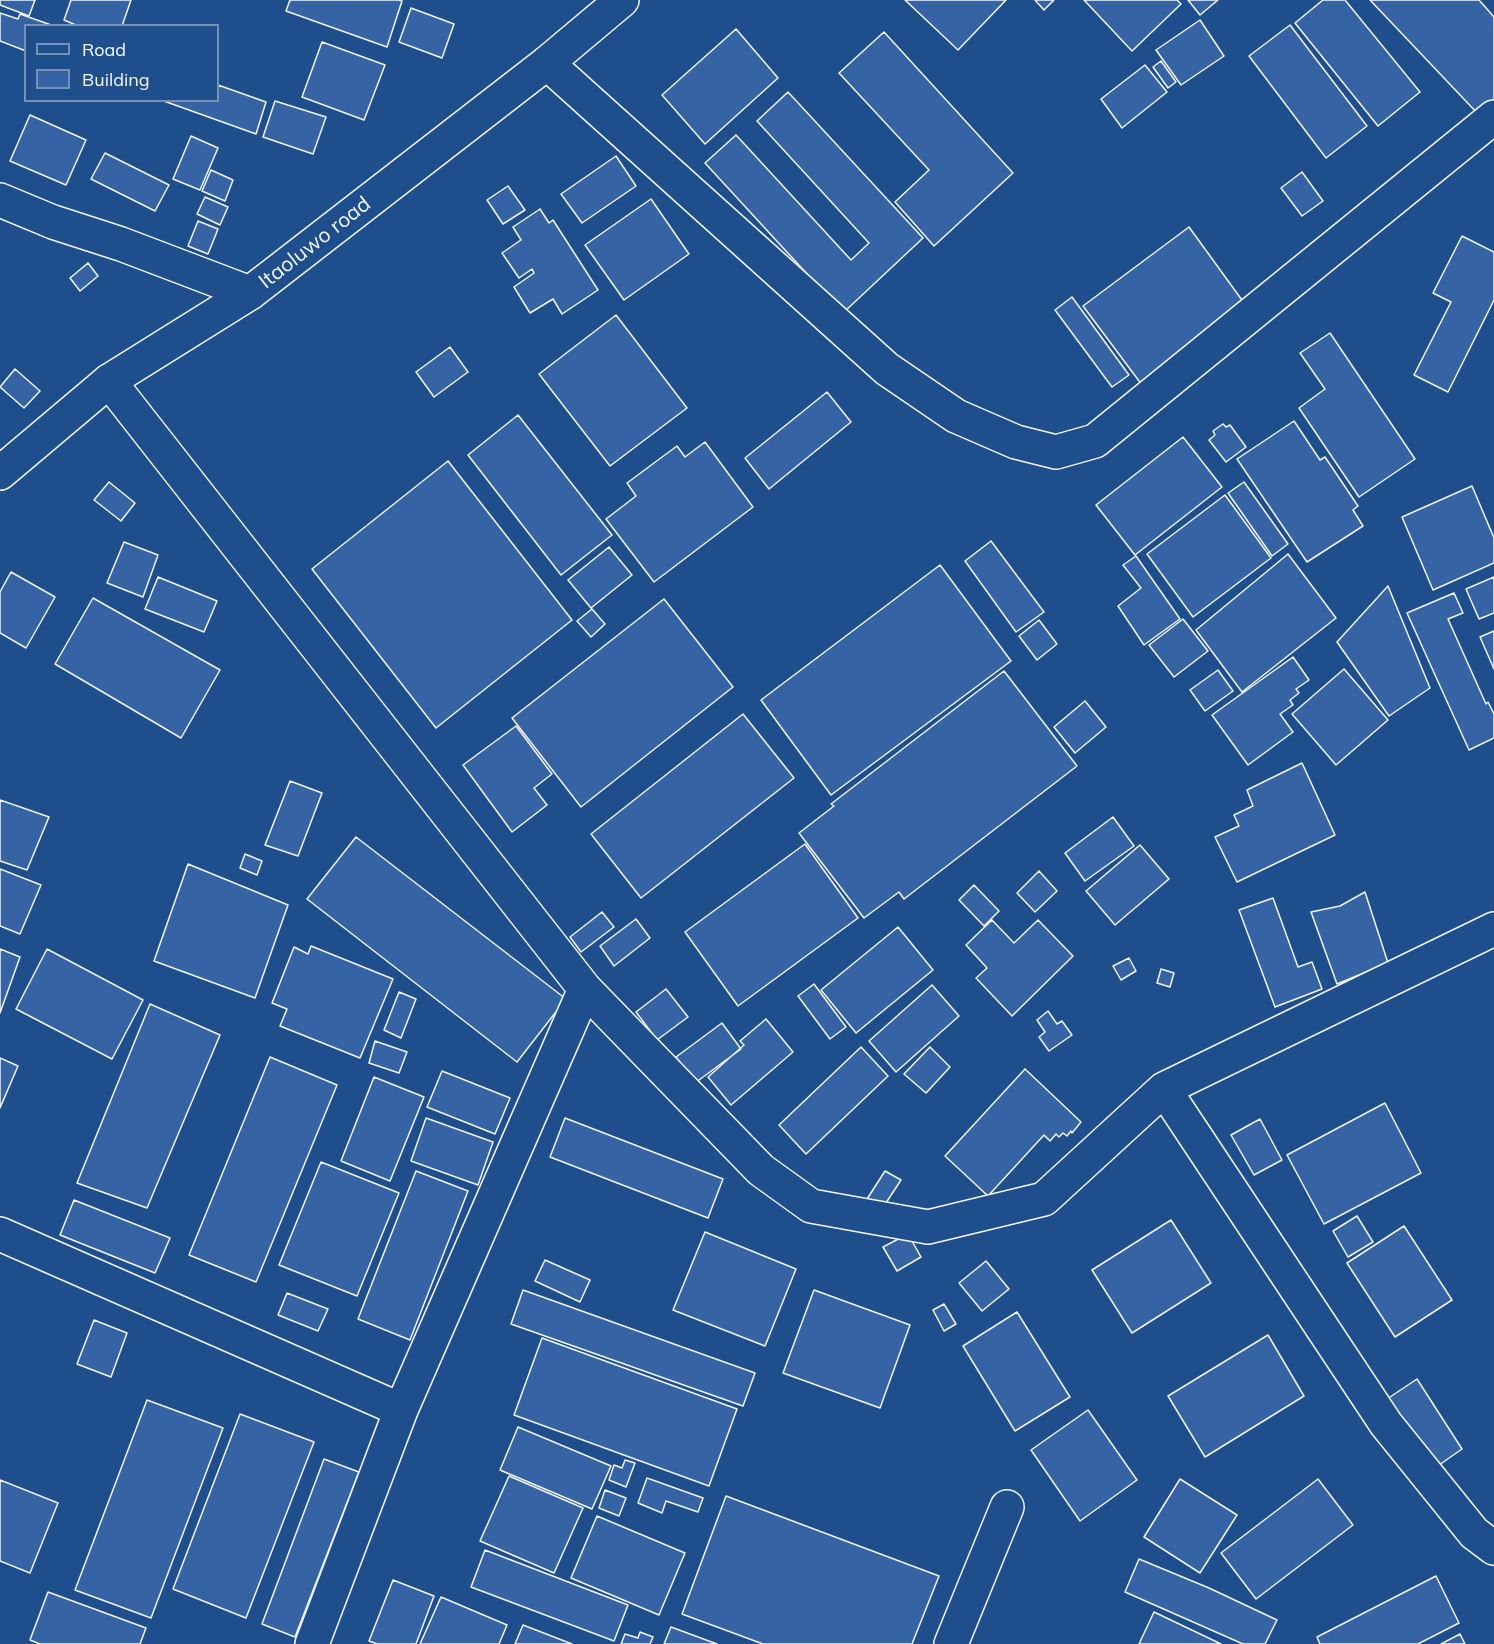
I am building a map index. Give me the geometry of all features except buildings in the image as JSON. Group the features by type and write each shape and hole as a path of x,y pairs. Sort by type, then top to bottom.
{"street":[{"name":"Itaoluwo road","path":"0,473 109,381 250,293 547,63 622,0"},
{"path":"547,63 887,369 956,416 1016,442 1056,452 1095,441 1494,117"},
{"path":"0,200 53,222 121,244 250,293"},
{"path":"109,381 585,989 761,1170 811,1206 927,1227 1044,1199 1164,1089 1494,929"},
{"path":"312,1644 401,1410 585,989"},
{"path":"1164,1089 1386,1424 1474,1533 1494,1548"},
{"path":"0,1233 401,1410"},
{"path":"951,1644 1007,1507"}]}
